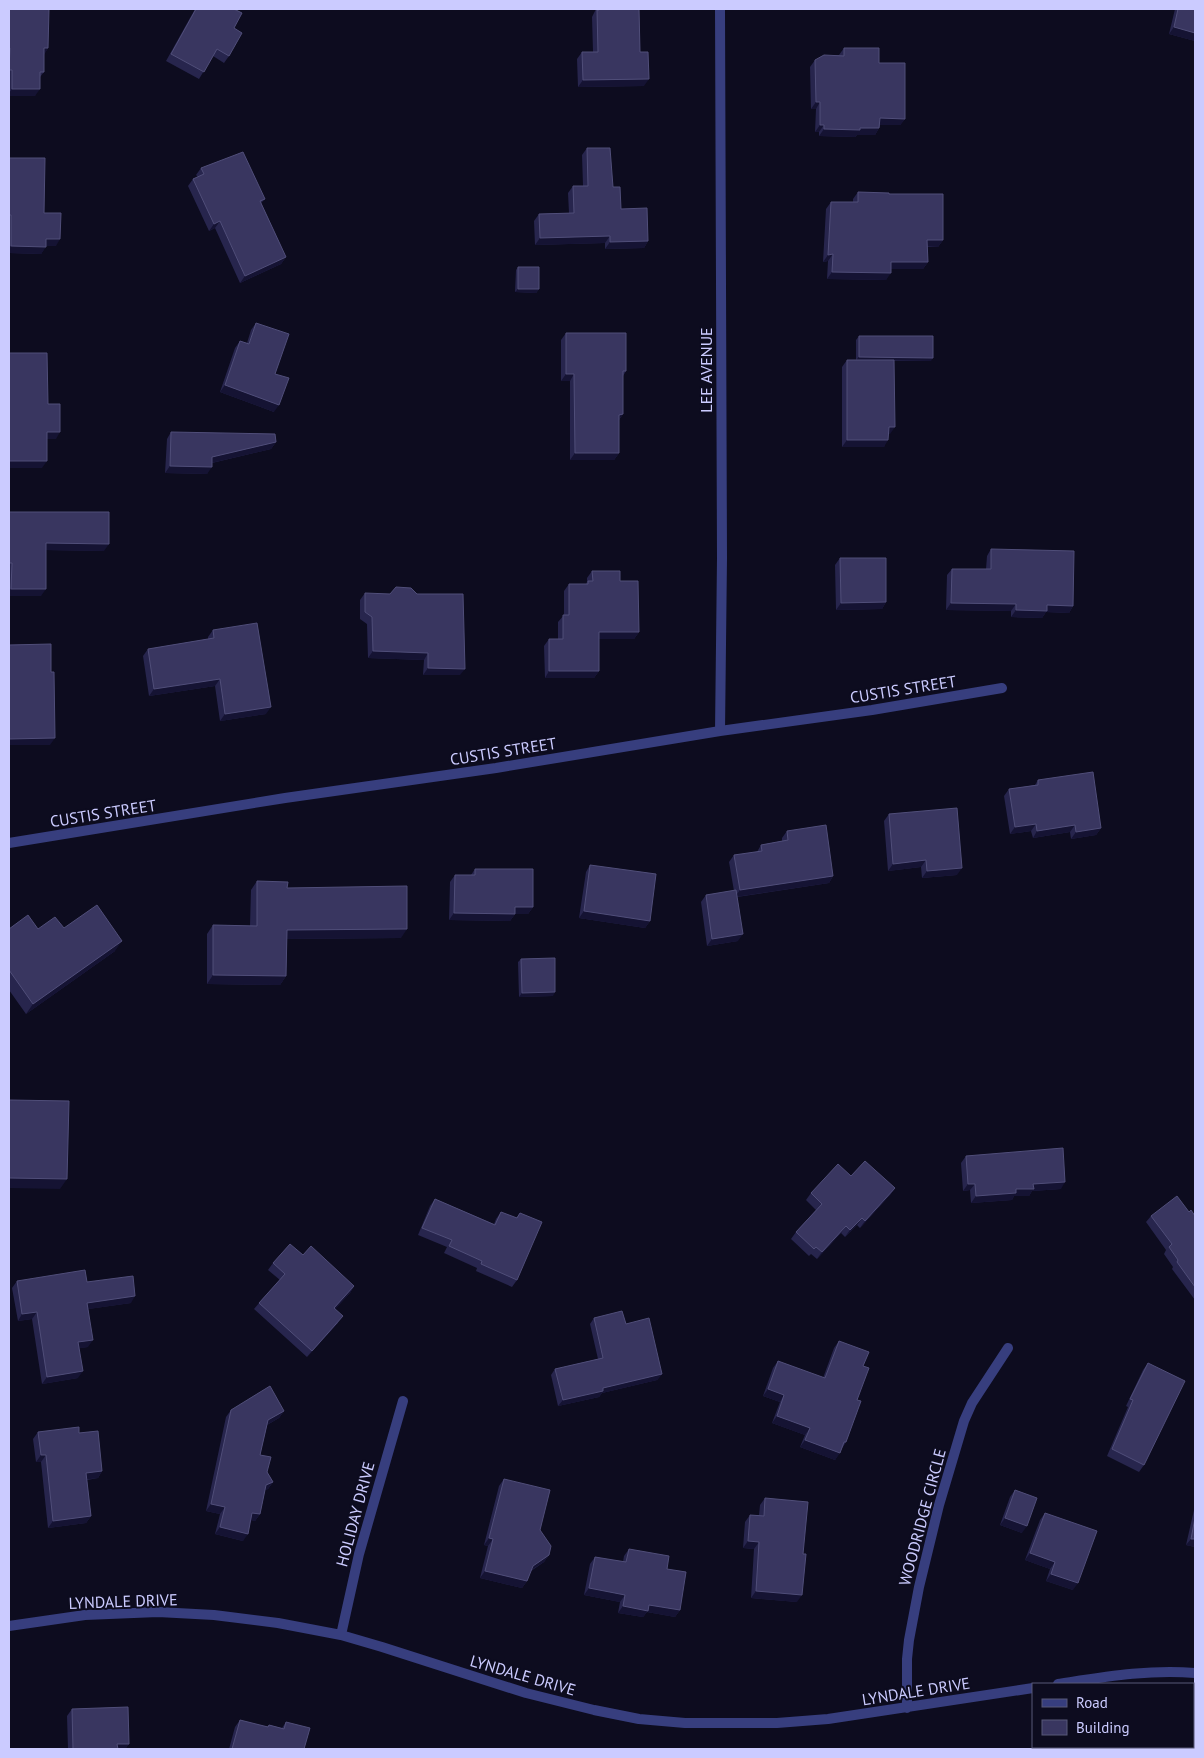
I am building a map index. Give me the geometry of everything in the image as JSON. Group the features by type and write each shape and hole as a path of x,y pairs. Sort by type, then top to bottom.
{"street":[{"name":"LEE AVENUE","path":"720,9 722,558 720,730"},
{"name":"CUSTIS STREET","path":"9,843 285,798 496,768 720,730 872,710 1002,688"},
{"name":"WOODRIDGE CIRCLE","path":"907,1708 909,1640 919,1587 939,1505 964,1421 972,1403 1008,1348"},
{"name":"HOLIDAY DRIVE","path":"340,1635 359,1554 403,1401"},
{"name":"LYNDALE DRIVE","path":"9,1626 85,1615 158,1612 214,1615 278,1623 340,1635 382,1647 526,1694 639,1719 685,1723 777,1723 828,1719 1032,1688"},
{"path":"1064,1683 1121,1674 1149,1672 1195,1673"}],"building":[{"path":"9,9 49,9 48,48 44,48 44,72 40,72 40,89 12,89 12,70 9,70"},
{"path":"196,9 234,9 242,13 234,28 242,33 229,56 217,49 204,72 171,54"},
{"path":"639,9 640,52 648,52 649,79 583,80 582,52 598,52 597,10"},
{"path":"1178,9 1195,9 1195,33 1174,27"},
{"path":"844,48 879,48 879,63 905,63 905,119 880,118 879,128 860,128 860,130 824,129 824,125 820,125 820,102 816,102 815,60 824,55 844,56"},
{"path":"587,148 610,148 613,187 620,187 621,209 647,208 648,241 610,242 610,236 540,238 539,214 574,213 573,186 588,186"},
{"path":"243,152 265,199 260,201 286,257 245,276 220,221 214,224 193,179 204,174 201,168"},
{"path":"9,158 45,158 44,213 61,213 60,239 46,239 46,247 11,246"},
{"path":"858,192 943,194 943,240 927,240 928,262 891,262 891,273 832,272 833,254 828,255 831,202 858,202"},
{"path":"518,267 539,267 539,289 518,289"},
{"path":"256,323 289,334 275,374 289,378 279,405 225,385 240,341 249,344"},
{"path":"566,333 626,333 626,371 623,371 623,414 619,415 619,453 575,453 574,374 566,374"},
{"path":"859,336 933,336 933,358 859,357"},
{"path":"9,353 47,353 48,404 60,404 60,432 47,432 47,461 9,461"},
{"path":"847,360 894,360 895,427 889,427 888,440 847,440"},
{"path":"171,432 275,434 276,442 212,457 212,467 170,466"},
{"path":"9,512 109,512 109,544 46,543 46,589 11,589 12,563 9,563"},
{"path":"991,549 1074,551 1073,606 1047,605 1047,611 1016,610 1016,604 951,603 952,569 991,569"},
{"path":"840,558 886,558 886,602 841,603"},
{"path":"592,571 620,571 620,581 638,581 639,632 599,632 599,671 549,671 549,639 563,639 563,615 569,615 569,584 588,584 588,581 593,581"},
{"path":"396,587 411,588 417,594 463,594 465,669 428,668 428,653 373,651 372,617 365,612 365,593 390,594"},
{"path":"257,623 271,707 225,714 220,679 154,689 148,649 214,638 213,630"},
{"path":"51,644 51,672 54,672 55,738 9,739 9,645"},
{"path":"1093,772 1101,828 1076,832 1075,825 1037,831 1036,824 1015,827 1009,789 1038,785 1038,780"},
{"path":"957,808 962,868 927,871 926,860 893,864 889,814"},
{"path":"826,825 833,876 740,890 734,855 762,851 761,845 788,840 787,831"},
{"path":"590,865 656,874 650,921 584,911"},
{"path":"475,869 533,869 533,907 515,907 515,914 454,913 455,875 475,875"},
{"path":"257,881 288,882 287,888 407,886 407,929 287,930 286,976 213,975 213,925 257,926"},
{"path":"736,890 743,934 712,939 706,895"},
{"path":"97,905 122,941 33,1004 9,970 9,929 28,915 38,929 55,917 64,928"},
{"path":"555,958 555,992 522,993 521,959"},
{"path":"9,1100 69,1101 67,1179 9,1178"},
{"path":"1063,1148 1065,1182 1033,1184 1034,1189 1016,1189 1016,1193 976,1196 975,1184 968,1184 966,1156"},
{"path":"865,1161 895,1188 865,1221 862,1218 850,1230 846,1226 822,1252 816,1247 814,1249 796,1232 822,1204 811,1193 838,1164 851,1176"},
{"path":"1177,1196 1189,1212 1191,1210 1195,1216 1195,1287 1177,1262 1178,1260 1169,1247 1172,1244 1151,1216"},
{"path":"435,1199 495,1225 501,1212 517,1218 520,1213 542,1222 517,1280 481,1264 482,1261 449,1246 452,1240 422,1228"},
{"path":"290,1244 303,1255 311,1246 354,1286 334,1308 343,1316 312,1351 259,1303 285,1274 273,1263"},
{"path":"85,1270 87,1282 133,1276 135,1296 87,1303 93,1340 78,1342 83,1371 47,1377 37,1312 22,1314 17,1281"},
{"path":"622,1311 626,1324 649,1318 662,1374 563,1400 555,1369 603,1358 594,1318"},
{"path":"839,1341 869,1352 863,1366 869,1368 857,1400 861,1401 840,1453 805,1440 810,1428 777,1416 784,1395 768,1389 778,1361 825,1378"},
{"path":"1148,1363 1185,1381 1144,1465 1112,1449 1133,1400 1130,1399"},
{"path":"270,1386 284,1411 268,1420 260,1455 271,1457 267,1472 273,1482 266,1485 260,1514 252,1513 248,1534 220,1527 225,1507 211,1504 231,1410"},
{"path":"79,1427 79,1433 98,1431 102,1471 86,1473 91,1516 53,1521 46,1455 41,1455 38,1432"},
{"path":"504,1479 550,1490 540,1530 551,1546 549,1555 533,1566 527,1581 485,1571 493,1539 489,1538"},
{"path":"1015,1490 1037,1498 1027,1526 1005,1518"},
{"path":"765,1498 808,1502 803,1554 806,1554 802,1595 756,1591 759,1542 748,1541 750,1515 764,1516"},
{"path":"1045,1513 1097,1531 1078,1583 1051,1574 1055,1562 1030,1553"},
{"path":"1195,1518 1195,1539 1191,1539"},
{"path":"629,1549 669,1556 667,1569 686,1572 680,1610 649,1605 648,1611 623,1606 625,1595 589,1588 595,1557 626,1562"},
{"path":"128,1707 129,1744 117,1744 118,1749 73,1749 72,1709"},
{"path":"240,1720 284,1729 286,1722 310,1728 304,1749 232,1749"}]}
